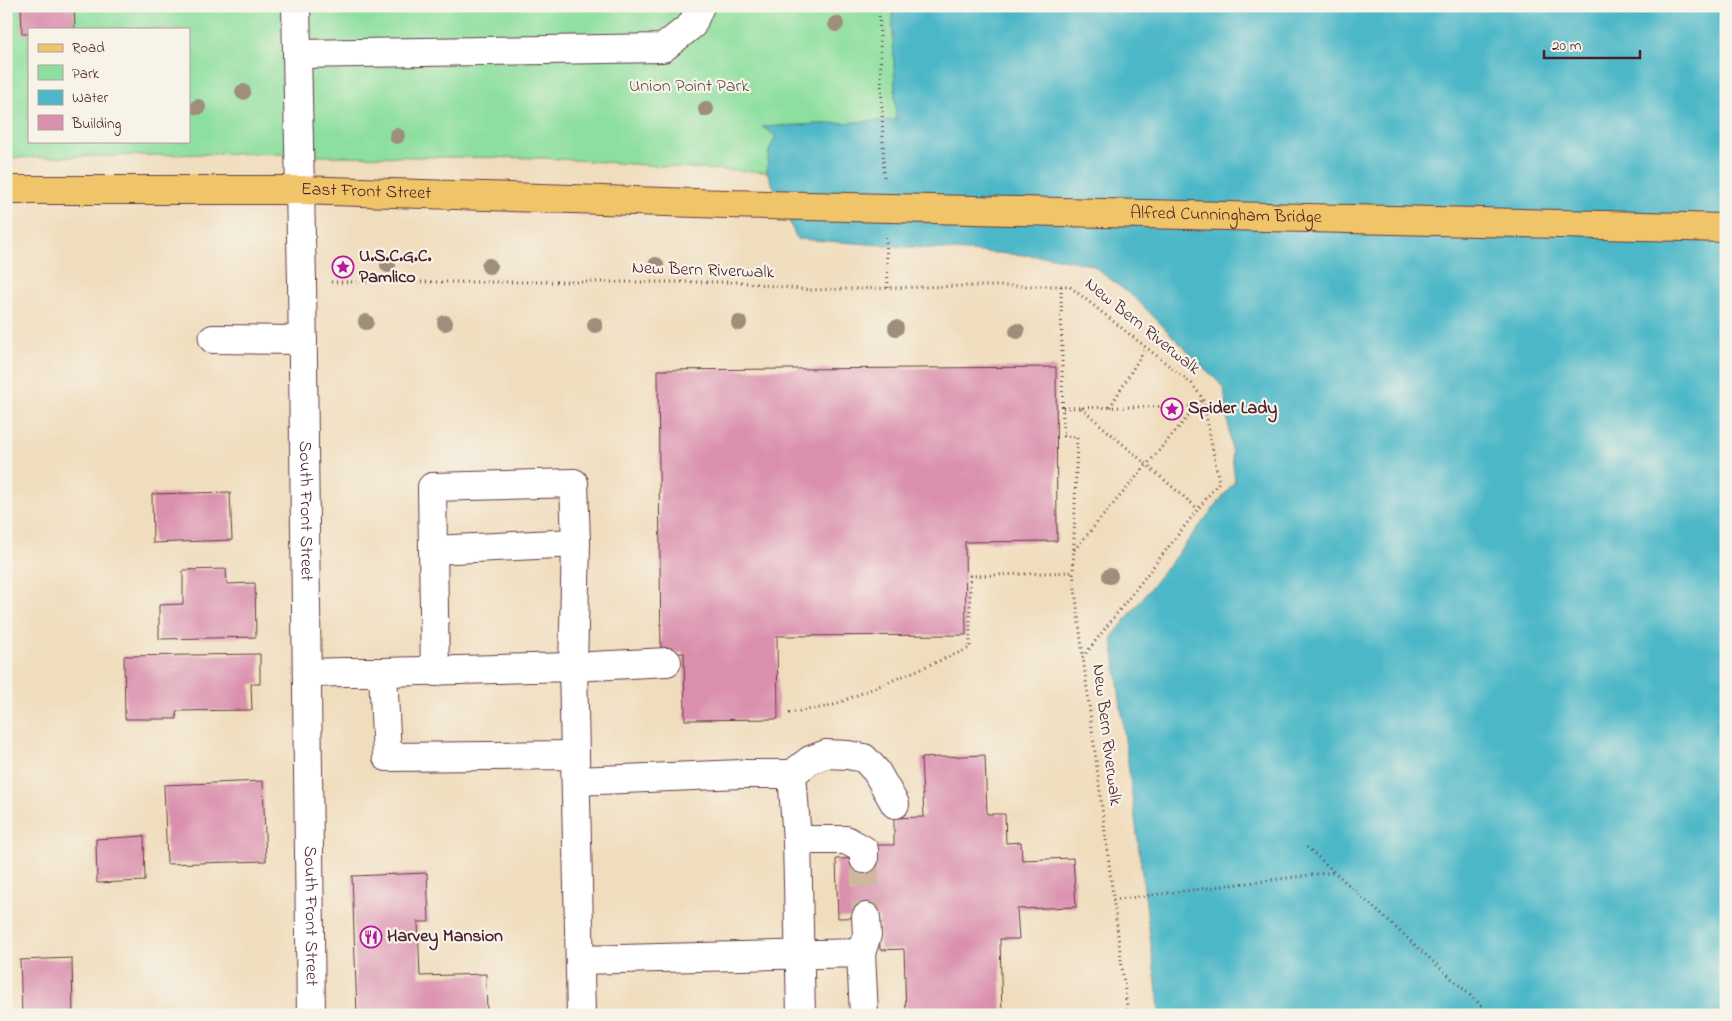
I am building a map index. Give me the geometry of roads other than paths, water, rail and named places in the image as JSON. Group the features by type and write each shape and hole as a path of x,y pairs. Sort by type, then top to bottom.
{"main road":[{"name":"East Front Street","path":"6,190 299,190 726,204"},
{"name":"Alfred Cunningham Bridge","path":"726,204 1726,228"}],"street":[{"name":"South Front Street","path":"296,6 303,340 311,1015"},
{"path":"297,54 663,48 692,25 700,6"},
{"path":"213,339 303,340"},
{"path":"435,672 432,487 574,483 576,543 575,755 581,1015"},
{"path":"433,550 576,543"},
{"path":"307,673 435,672 667,662"},
{"path":"382,672 387,757 575,755"},
{"path":"576,781 741,774 792,774 810,760 826,754 848,755 864,758 876,771 895,804"},
{"path":"792,774 798,840 801,1015"},
{"path":"798,840 846,840 864,850 864,859"},
{"path":"864,1015 861,953 867,935 866,917"},
{"path":"580,960 861,953"}],"water":[{"path":"892,6 1726,6 1726,1015 1160,1015 1112,637 1235,481 1224,388 1136,299 1092,265 1052,257 797,239 767,172 769,151 776,136 762,127 896,120"}],"tunnel":[{"path":"864,859 866,917"}],"place":[{"name":"U.S.C.G.C. Pamlico","path":"343,267"},
{"name":"Spider Lady","path":"1172,409"},
{"name":"Harvey Mansion","path":"371,937"}],"park label":[{"name":"Union Point Park","path":"689,87"}]}
